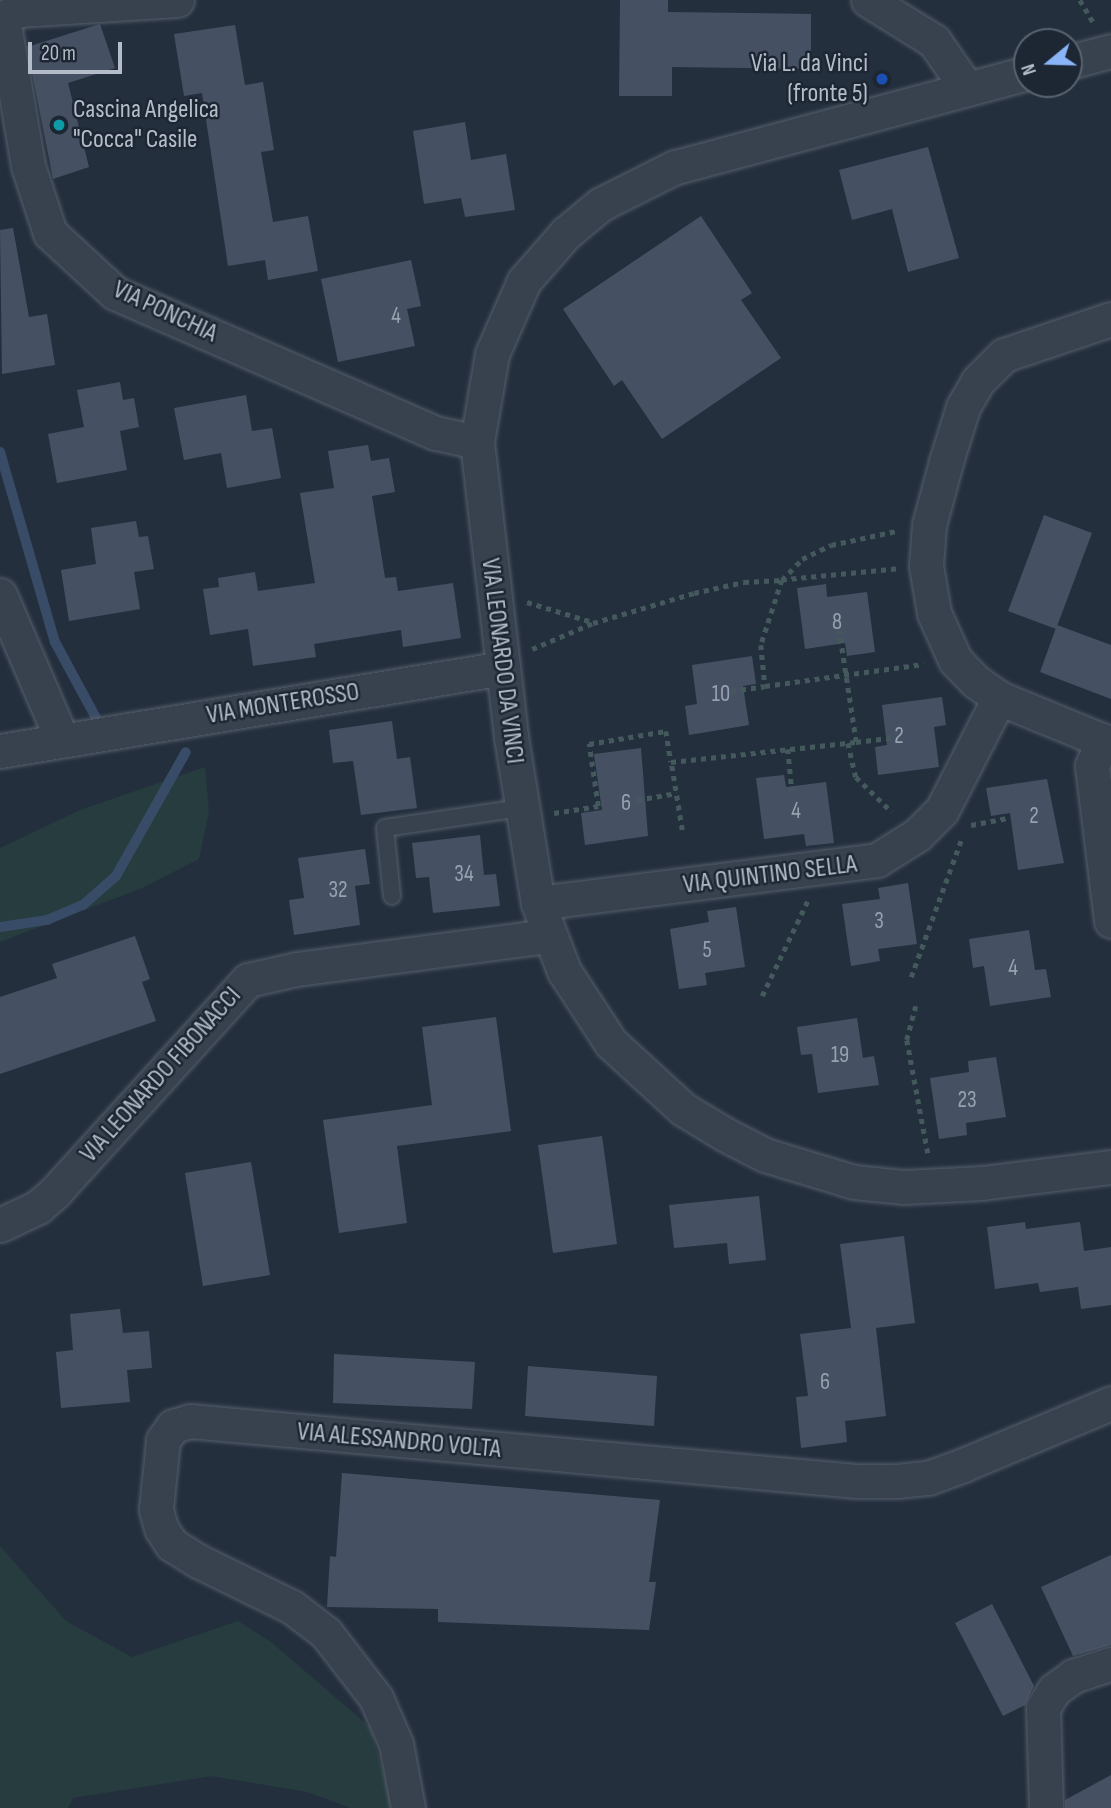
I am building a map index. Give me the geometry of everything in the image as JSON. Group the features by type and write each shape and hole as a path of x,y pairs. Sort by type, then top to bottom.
{"street":[{"name":"VIA PONCHIA","path":"177,0 17,5 3,18 2,30 28,166 50,233 74,260 115,293 424,428 477,442"},
{"path":"868,0 934,41 966,87"},
{"path":"1083,58 1111,51"},
{"name":"VIA LEONARDO DA VINCI","path":"1013,76 675,167 601,204 566,233 524,281 492,354 477,442 515,659 534,811 538,903 549,936 583,1003 611,1043 683,1109 765,1155 854,1182 934,1185 1111,1167"},
{"path":"1111,319 1004,355 978,381 963,407 929,526 926,566 934,613 955,660 999,698 1107,742 1091,766 1111,921"},
{"path":"0,595 62,740"},
{"name":"VIA MONTEROSSO","path":"0,751 515,659"},
{"name":"VIA QUINTINO SELLA","path":"538,903 822,871 877,860 917,835 955,818 999,698"},
{"name":"VIA LEONARDO FIBONACCI","path":"0,1225 38,1207 55,1192 248,980 297,969 549,936"},
{"name":"VIA ALESSANDRO VOLTA","path":"408,1808 396,1744 376,1698 326,1633 292,1607 198,1561 172,1545 162,1528 156,1509 163,1440 173,1426 190,1421 856,1481 897,1481 928,1478 1111,1403"},
{"path":"1046,1808 1043,1708 1054,1690 1073,1676 1111,1664"}],"lane":[{"path":"392,896 385,828 534,811"}],"path":[{"path":"1080,0 1093,22"},
{"path":"765,686 761,645 782,580 802,559 831,545 929,526"},
{"path":"515,659 593,623 694,593 744,582 926,566"},
{"path":"519,599 593,623"},
{"path":"839,631 856,742"},
{"path":"731,691 955,660"},
{"path":"534,811 598,806 589,744 666,731 682,830"},
{"path":"671,762 891,738"},
{"path":"848,743 856,778 917,835"},
{"path":"788,749 792,791"},
{"path":"637,800 676,793"},
{"path":"911,977 955,818 1007,818"},
{"path":"762,996 822,871"},
{"path":"916,1006 907,1040 934,1185"}],"green space":[{"path":"205,767 209,812 199,859 142,888 0,942 0,848 80,810"},
{"path":"0,1546 66,1621 132,1657 238,1621 271,1642 370,1727 394,1808 351,1808 307,1792 212,1776 73,1798 68,1808 0,1808"}],"building":[{"path":"620,0 668,0 668,12 811,14 811,69 672,67 672,96 619,96"},
{"name":"Cascina Angelica \"Cocca\" Casile","path":"100,24 115,68 68,83 89,167 53,179 27,47"},
{"path":"235,25 245,85 263,82 274,150 261,152 273,222 308,216 318,271 268,280 265,260 228,266 202,93 184,96 174,34"},
{"path":"465,122 471,160 506,154 515,210 465,217 461,198 424,204 413,131"},
{"path":"928,147 959,258 908,272 892,209 852,220 839,170"},
{"path":"701,216 752,293 741,300 781,358 662,439 622,380 614,386 563,309"},
{"path":"13,228 29,317 47,314 55,365 2,374 0,230"},
{"path":"411,260 421,306 407,309 415,346 338,362 321,279"},
{"path":"120,382 123,400 134,398 139,427 120,431 127,470 57,483 48,434 84,427 77,390"},
{"path":"246,395 252,431 272,428 281,478 227,488 221,453 184,460 174,408"},
{"path":"368,445 371,461 389,458 395,492 372,496 385,578 396,577 398,591 453,583 461,638 403,647 401,630 314,644 316,657 253,666 248,629 210,635 203,589 219,587 218,578 255,572 258,591 315,583 300,493 334,488 328,451"},
{"path":"1044,515 1092,533 1056,629 1008,611"},
{"path":"136,521 139,537 148,536 154,569 134,572 140,609 69,621 61,570 96,564 91,528"},
{"path":"826,584 827,597 867,592 875,652 847,656 845,643 805,649 797,588"},
{"path":"1057,625 1111,645 1111,699 1040,672"},
{"path":"752,656 756,684 743,686 749,725 689,735 685,706 697,704 692,665"},
{"path":"942,697 946,725 934,727 939,767 878,775 875,747 887,745 882,705"},
{"path":"392,721 397,759 410,757 417,808 361,815 353,761 333,763 329,730"},
{"path":"641,748 648,836 585,845 581,813 602,810 594,754"},
{"path":"784,775 786,787 826,782 834,843 806,846 804,834 764,839 756,778"},
{"path":"1047,779 1064,863 1018,870 1010,813 991,816 986,788"},
{"path":"480,835 484,875 496,874 500,906 433,913 429,877 416,878 412,843"},
{"path":"365,849 370,884 355,886 360,925 294,935 289,900 304,898 298,858"},
{"path":"908,883 917,944 878,949 880,961 851,966 842,904 880,899 878,888"},
{"path":"736,907 745,967 705,973 707,985 679,989 670,929 709,922 707,911"},
{"path":"1029,930 1035,970 1046,969 1051,997 990,1006 984,966 973,968 969,939"},
{"path":"135,936 150,979 142,982 156,1021 0,1074 0,997 57,978 52,964"},
{"path":"496,1017 511,1131 397,1146 407,1223 339,1233 323,1120 432,1105 422,1027"},
{"path":"857,1018 863,1058 874,1056 879,1085 818,1093 812,1054 801,1055 797,1027"},
{"path":"996,1057 1006,1117 966,1123 967,1135 939,1139 930,1078 969,1072 968,1061"},
{"path":"602,1136 617,1244 553,1253 538,1145"},
{"path":"251,1162 270,1275 203,1286 185,1173"},
{"path":"759,1196 766,1260 729,1264 727,1243 674,1248 669,1205"},
{"path":"1025,1222 1026,1229 1080,1222 1084,1251 1111,1247 1111,1305 1081,1309 1078,1287 1040,1292 1038,1283 995,1289 987,1227"},
{"path":"904,1236 915,1323 876,1328 886,1416 845,1421 847,1442 801,1448 796,1397 808,1396 800,1334 851,1328 840,1244"},
{"path":"120,1309 123,1333 149,1331 152,1368 127,1370 130,1402 61,1408 56,1352 73,1350 70,1314"},
{"path":"334,1354 475,1362 472,1409 333,1403"},
{"path":"528,1366 657,1376 654,1426 525,1416"},
{"path":"342,1473 660,1500 649,1582 656,1582 649,1630 438,1622 438,1609 327,1607 330,1556 336,1557"},
{"path":"1111,1555 1111,1645 1073,1656 1041,1587"},
{"path":"992,1604 1034,1686 1025,1705 1003,1716 955,1623"},
{"path":"1111,1775 1111,1808 1065,1808 1065,1800"}],"waterway":[{"path":"0,452 55,642 102,729"},
{"path":"0,927 47,920 83,905 116,876 186,752"}],"place":[{"name":"Via L. da Vinci (fronte 5)","path":"882,79"},
{"name":"Cascina Angelica \"Cocca\" Casile","path":"59,125"}]}
